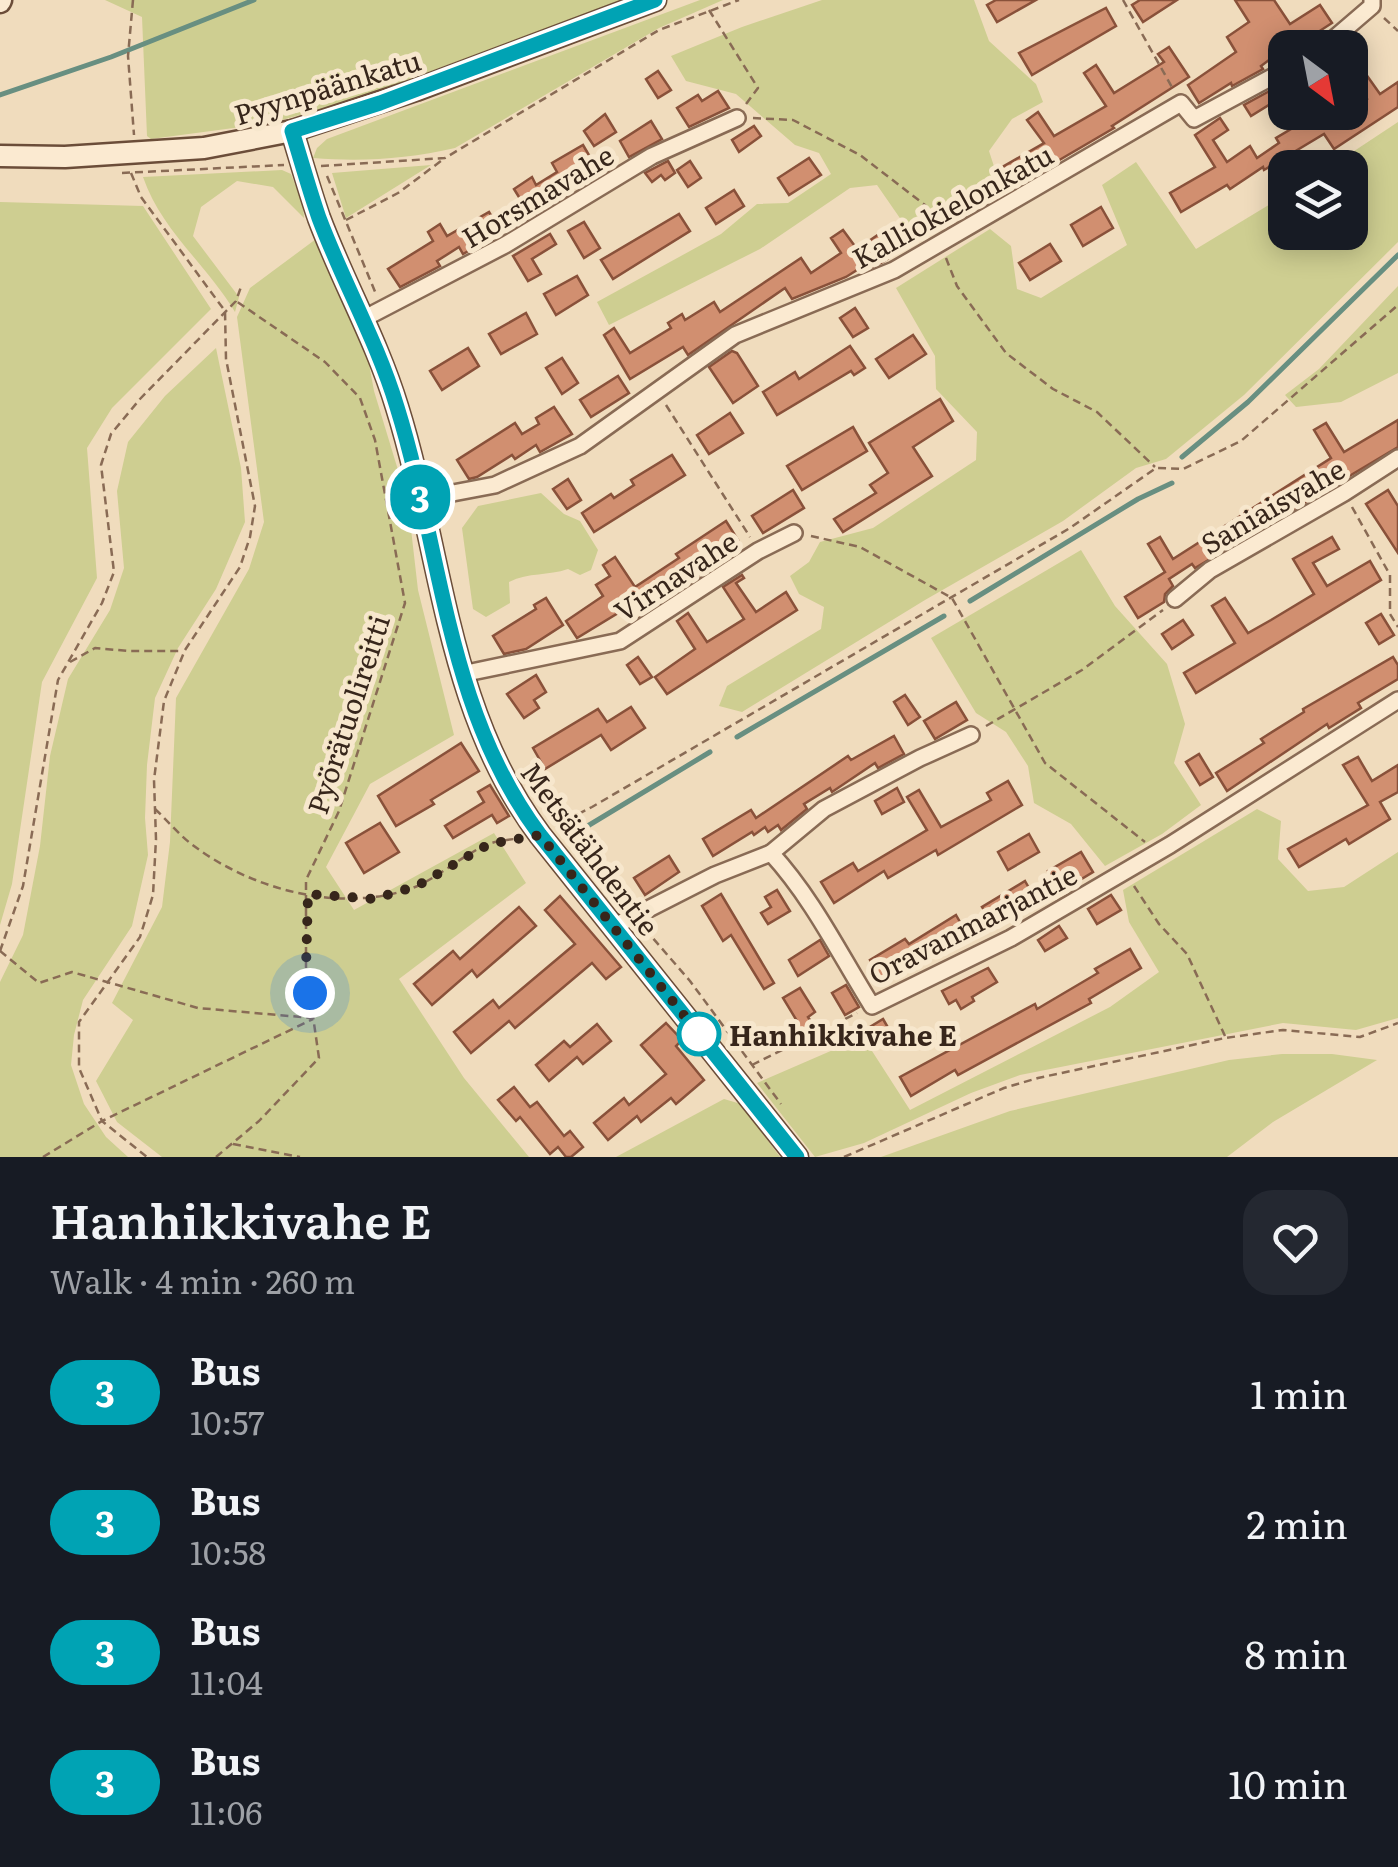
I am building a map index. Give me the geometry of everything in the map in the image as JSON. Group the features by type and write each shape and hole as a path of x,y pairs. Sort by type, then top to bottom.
{"main road":[{"name":"Pyynpäänkatu","path":"0,156 132,163 292,131 380,103 655,0"},
{"name":"Metsätähdentie","path":"292,131 312,165 318,216 374,314 462,674 489,752 508,788 548,830 614,927 743,1072 798,1157"}],"street":[{"path":"1343,30 1372,3"},
{"path":"1181,103 1194,119 1268,79"},
{"name":"Kalliokielonkatu","path":"421,499 495,485 580,446 735,334 870,281 1106,150 1181,103"},
{"name":"Horsmavahe","path":"374,314 505,245 652,156 737,118"},
{"name":"Saniaisvahe","path":"1176,599 1210,570 1398,458"},
{"name":"Virnavahe","path":"462,674 620,641 758,551 794,533"},
{"name":"Oravanmarjantie","path":"771,854 817,910 872,1006 1012,938 1158,852 1398,700"},
{"path":"614,927 715,874 771,854 824,809 972,735"}],"path":[{"path":"133,0 128,56 132,163 142,197 226,311 226,359 255,506 240,567 186,650 164,701 154,780 153,895 140,937 80,1022 79,1068 102,1121 147,1157"},
{"path":"345,221 659,30 739,0"},
{"path":"1123,0 1181,103"},
{"path":"1372,3 1398,31"},
{"path":"710,10 758,88 737,118"},
{"path":"737,118 794,120 860,155 925,205 957,286 1006,353 1052,389 1097,412 1156,468"},
{"path":"113,173 132,163 312,165 445,158"},
{"path":"312,165 345,221 374,314"},
{"path":"242,284 236,302 111,434 101,465 114,572 102,604 58,680 24,886 0,951 39,983 72,972 198,1008 314,1018"},
{"name":"Pyörätuolireitti","path":"216,1157 319,1058 306,968 306,880 339,812 405,603 375,440 360,398 326,362 236,302"},
{"path":"155,809 195,847 263,883 308,894 374,899 417,886 489,844 548,830 1070,528 1156,468 1183,470 1241,440 1398,305"},
{"path":"658,391 758,551"},
{"path":"1344,493 1390,574 1390,614 1398,627"},
{"path":"794,533 860,546 952,598 1045,763 1158,852"},
{"path":"972,735 1099,658 1176,599"},
{"path":"68,662 95,648 186,650"},
{"path":"582,856 690,981 743,1072 784,1109"},
{"path":"1125,870 1158,924 1186,954 1226,1038"},
{"path":"743,1072 872,1006"},
{"path":"43,1157 102,1121 314,1018"},
{"path":"844,1157 1004,1088 1226,1038 1282,1030 1360,1037 1398,1023"},
{"path":"230,1144 300,1157"}],"green space":[{"path":"105,0 622,0 351,101 271,123 151,139 147,136 142,17"},
{"path":"700,0 723,0 659,28 455,148 384,159 313,158 327,139"},
{"path":"822,0 974,0 989,41 1036,84 1043,102 1012,119 989,151 1003,194 913,237 877,185 850,188 760,249 609,325 597,302 721,234 757,204 788,203 831,174 819,153 795,145 736,94 686,81 671,56"},
{"path":"1398,122 1398,242 1244,395 1166,459 1136,468 1063,521 742,712 719,706 727,686 821,629 824,607 799,594 790,576 809,562 820,542 873,528 976,460 977,432 936,389 935,356 896,288 990,229 1011,246 1017,289 1041,298 1127,245 1102,185 1136,162 1196,249 1268,205 1268,250 1368,250 1368,150 1356,150"},
{"path":"431,165 346,218 332,173"},
{"path":"282,170 291,174 303,204 304,218 273,187 237,181 201,207 193,236 239,297 235,312 161,214 143,177"},
{"path":"0,202 143,206 211,309 112,408 87,448 97,578 42,682 12,884 0,925"},
{"path":"316,239 365,342 374,391 408,503 418,590 454,735 370,784 326,867 354,910 494,833 526,883 399,979 464,1078 529,1157 162,1157 117,1122 96,1081 133,1020 112,1003 162,907 170,842 176,698 249,569 264,522 237,317 250,288"},
{"path":"1398,286 1398,373 1341,402 1296,407 1285,395 1319,369"},
{"path":"216,348 241,468 245,522 216,589 178,648 155,698 147,765 148,855 132,926 83,1000 74,1035 71,1065 84,1104 106,1137 128,1157 0,1157 0,982 23,935 40,846 50,756 68,679 110,610 124,568 117,491 128,442 165,396"},
{"path":"541,493 564,514 580,521 598,550 591,570 580,575 568,569 509,582 510,603 486,617 473,609 462,528 478,506"},
{"path":"1081,550 1115,606 1167,664 1185,724 1174,763 1201,805 1162,834 1105,866 1071,824 1034,803 1028,766 1006,732 976,713 931,638"},
{"path":"1257,809 1281,821 1278,859 1308,891 1344,887 1398,852 1398,1018 1356,1030 1283,1023 1020,1075 971,1093 864,1143 815,1157 757,1083 863,1037 910,1110 1110,1007 1159,972 1129,922 1123,890"},
{"path":"1332,1054 1377,1060 1273,1122 1227,1157 881,1157 1010,1111 1229,1060"},
{"path":"724,1099 741,1104 780,1157 616,1157"}],"building":[{"path":"996,0 1036,0 997,22 987,5"},
{"path":"1140,0 1177,0 1143,22 1132,5"},
{"path":"1235,0 1274,0 1290,24 1320,5 1332,23 1321,30 1268,30 1268,61 1261,66 1263,69 1199,103 1188,85 1236,52 1227,37 1249,22"},
{"path":"1106,8 1116,26 1032,75 1019,53"},
{"path":"1169,47 1189,77 1114,128 1015,186 1004,166 1044,143 1027,120 1038,112 1054,136 1106,106 1084,73 1096,65 1114,93 1164,62 1158,54"},
{"path":"658,71 671,90 658,98 646,79"},
{"path":"1368,77 1380,94 1398,82 1398,107 1368,127"},
{"path":"718,91 729,108 689,127 677,108 698,95 702,101"},
{"path":"1268,92 1268,105 1251,116 1244,105"},
{"path":"605,114 616,132 594,146 584,131"},
{"path":"1220,118 1228,130 1213,140 1227,162 1250,146 1257,158 1268,150 1268,168 1230,189 1227,185 1181,212 1170,193 1215,167 1195,135"},
{"path":"651,121 662,139 629,157 620,141"},
{"path":"754,126 761,136 739,152 732,140"},
{"path":"1290,130 1363,130 1334,149 1324,134 1297,150 1269,150 1279,143 1276,138"},
{"path":"583,145 596,167 527,210 514,189 532,177 536,185 557,172 552,163"},
{"path":"809,158 821,175 789,195 778,178"},
{"path":"668,161 675,173 665,180 661,175 652,182 645,173"},
{"path":"690,161 701,178 688,187 677,170"},
{"path":"734,190 744,206 716,224 706,208"},
{"path":"1101,207 1113,228 1083,246 1071,225"},
{"path":"489,212 501,232 463,254 459,247 437,261 440,266 400,287 388,269 433,241 428,232 440,224 447,236"},
{"path":"679,214 690,231 613,279 601,260"},
{"path":"584,222 600,248 584,258 568,231"},
{"path":"888,228 902,249 883,262 868,269 865,265 792,299 785,288 688,355 683,347 630,379 604,335 614,328 630,353 671,328 668,323 682,314 685,320 714,302 720,312 801,258 811,273 841,253 831,238 843,230 857,249"},
{"path":"550,234 556,244 532,259 541,274 528,281 513,256"},
{"path":"1050,244 1061,261 1030,280 1019,263"},
{"path":"577,276 588,295 556,315 544,294"},
{"path":"855,308 868,328 853,337 840,318"},
{"path":"526,313 537,334 501,354 489,334"},
{"path":"913,335 926,354 889,378 876,359"},
{"path":"850,346 865,368 854,375 851,371 777,415 763,392 795,372 799,379"},
{"path":"468,348 479,366 442,390 430,371"},
{"path":"732,351 758,386 733,403 709,367"},
{"path":"562,358 578,383 562,394 546,368"},
{"path":"618,376 629,393 591,417 580,400"},
{"path":"940,399 953,421 913,447 932,476 843,532 834,519 876,493 870,485 888,473 869,443"},
{"path":"554,407 572,434 540,452 536,445 515,459 512,455 469,479 457,460 515,423 522,434 539,424 536,418"},
{"path":"730,413 743,433 709,454 697,435"},
{"path":"1398,420 1398,447 1195,568 1192,564 1169,579 1173,586 1165,594 1164,602 1138,618 1125,597 1165,572 1148,544 1160,537 1173,559 1331,458 1314,430 1326,423 1344,452"},
{"path":"853,427 867,451 802,490 787,466"},
{"path":"672,455 685,475 594,532 582,513 611,494 614,498 634,485 631,480"},
{"path":"568,479 581,500 567,509 553,489"},
{"path":"793,490 804,508 763,533 752,516"},
{"path":"1388,490 1398,506 1398,553 1366,504"},
{"path":"726,521 738,540 724,548 729,556 644,610 638,601 577,638 566,621 603,596 596,585 610,576 603,565 615,557 635,587"},
{"path":"1332,537 1339,549 1313,563 1327,586 1370,561 1381,580 1196,693 1184,673 1235,643 1212,606 1225,598 1248,633 1271,620 1314,594 1293,559"},
{"path":"742,575 744,578 736,583 756,612 786,592 797,610 667,694 655,677 695,649 677,621 688,613 707,642 744,619 723,587"},
{"path":"546,598 563,625 526,649 504,654 493,636 536,609 534,605"},
{"path":"1381,614 1394,635 1379,644 1366,623"},
{"path":"1183,620 1193,635 1172,649 1162,634"},
{"path":"638,657 652,677 640,684 627,665"},
{"path":"1393,657 1398,665 1398,679 1358,703 1361,708 1329,728 1327,724 1227,791 1216,773 1264,743 1261,739 1304,712 1303,709"},
{"path":"536,675 546,692 534,700 539,708 524,718 507,694"},
{"path":"905,695 920,717 908,725 894,702"},
{"path":"956,702 967,720 935,739 924,721"},
{"path":"631,707 645,728 611,750 601,735 545,769 533,748 598,709 607,722"},
{"path":"894,736 904,754 878,768 875,763 832,792 830,788 804,804 807,809 781,830 778,825 768,832 765,827 713,856 703,839 751,810 756,818 848,756 851,760"},
{"path":"461,743 479,771 396,826 378,796"},
{"path":"1199,754 1213,777 1200,785 1186,762"},
{"path":"1358,757 1372,781 1398,765 1398,792 1380,802 1390,819 1299,867 1288,849 1368,805 1343,765"},
{"path":"1008,781 1022,805 938,855 936,850 888,878 884,871 834,903 821,882 853,863 858,871 927,830 907,797 919,790 941,827 991,800 987,793"},
{"path":"490,785 509,816 497,823 492,815 453,838 445,826 484,802 478,792"},
{"path":"897,788 904,802 882,814 875,801"},
{"path":"380,823 399,852 364,873 346,843"},
{"path":"1029,834 1039,852 1008,870 998,852"},
{"path":"1081,852 1093,872 1060,892 1048,871"},
{"path":"669,856 679,872 645,895 634,878"},
{"path":"1025,881 1037,902 995,927 982,907"},
{"path":"777,890 790,911 768,924 761,913 771,907 765,897"},
{"path":"721,894 774,983 764,989 731,935 723,941 702,906"},
{"path":"1111,895 1121,910 1097,924 1088,909"},
{"path":"560,896 621,967 606,979 592,963 515,1028 509,1021 471,1053 454,1032 493,1000 499,1008 575,944 545,910"},
{"path":"519,907 536,926 477,977 472,970 432,1005 414,984 453,951 460,959"},
{"path":"956,915 968,936 936,955 933,949 881,980 870,960 905,939 909,944"},
{"path":"1059,926 1067,938 1045,951 1038,940"},
{"path":"820,940 829,956 798,976 789,960"},
{"path":"1130,949 1141,968 1089,999 1091,1003 911,1096 900,1077 1035,1004 1037,1009"},
{"path":"988,968 997,982 961,1009 956,1000 949,1004 942,991"},
{"path":"846,985 859,1007 845,1015 832,993"},
{"path":"800,988 815,1012 808,1017 813,1025 797,1036 790,1026 797,1021 783,998"},
{"path":"883,1019 894,1038 875,1048 865,1030"},
{"path":"666,1023 682,1040 676,1046 704,1080 676,1104 671,1098 641,1122 637,1116 608,1140 594,1123 624,1098 629,1105 666,1074 641,1045"},
{"path":"597,1024 611,1041 583,1064 577,1057 549,1081 536,1065 564,1041 570,1047"},
{"path":"514,1087 530,1107 537,1102 564,1136 570,1131 583,1147 571,1157 566,1157 558,1147 550,1154 520,1117 516,1121 498,1100"}],"waterway":[{"path":"0,95 111,57 254,0"},
{"path":"1182,457 1248,402 1398,255"},
{"path":"970,601 1138,499 1172,483"},
{"path":"737,737 944,616"},
{"path":"581,830 710,752"}],"bus line":[{"name":"3","path":"655,0 344,116 292,131 318,216 365,318 396,402 447,620 489,752 540,835 797,1157"}],"place":[{"name":"Hanhikkivahe E","path":"699,1034"}],"route":[{"path":"310,993 306,968 308,894 374,899 417,886 489,844 540,835 710,1048 699,1034"}]}
